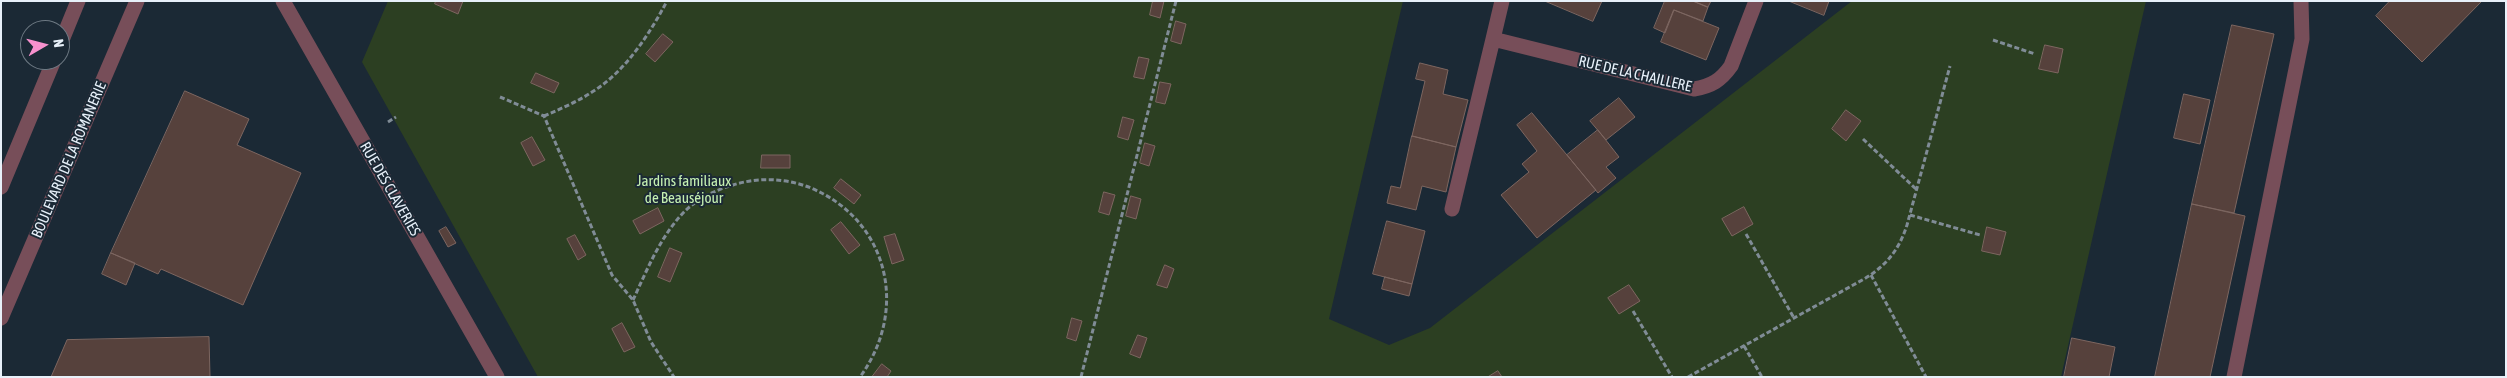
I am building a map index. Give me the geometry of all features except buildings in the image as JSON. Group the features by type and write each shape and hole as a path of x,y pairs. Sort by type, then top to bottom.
{"street":[{"path":"70,21 78,1"},
{"name":"BOULEVARD DE LA ROMANERIE","path":"1,318 137,1"},
{"name":"RUE DES CLAVERIES","path":"283,1 496,377"},
{"path":"1452,209 1502,1"},
{"name":"RUE DE LA CHAILLERE","path":"1493,39 1694,89 1717,82 1725,75 1731,66 1756,1"},
{"path":"2234,377 2302,39 2301,1"},
{"path":"1,186 50,70"}],"path":[{"path":"544,116 582,98 606,82 648,35 667,1"},
{"path":"1081,377 1176,1"},
{"path":"1993,40 2035,54"},
{"path":"1688,377 1871,275 1892,258 1902,243 1950,66"},
{"path":"500,97 544,116 612,275 633,300 651,342 674,377"},
{"path":"388,122 396,117"},
{"path":"1862,139 1917,190"},
{"path":"633,300 648,266 671,227 685,211 702,198 720,188 748,181 783,180 804,186 823,194 841,205 857,220 870,237 885,276 887,298 884,326 873,358 860,377"},
{"path":"1910,215 1980,235"},
{"path":"1746,234 1794,318"},
{"path":"1871,275 1926,377"},
{"path":"1633,311 1672,377"},
{"path":"1744,346 1762,377"}],"green space":[{"name":"Jardins familiaux de Beauséjour","path":"388,1 1403,1 1329,319 1389,345 1430,328 1852,1 2146,1 2061,377 538,377 362,62"}]}
